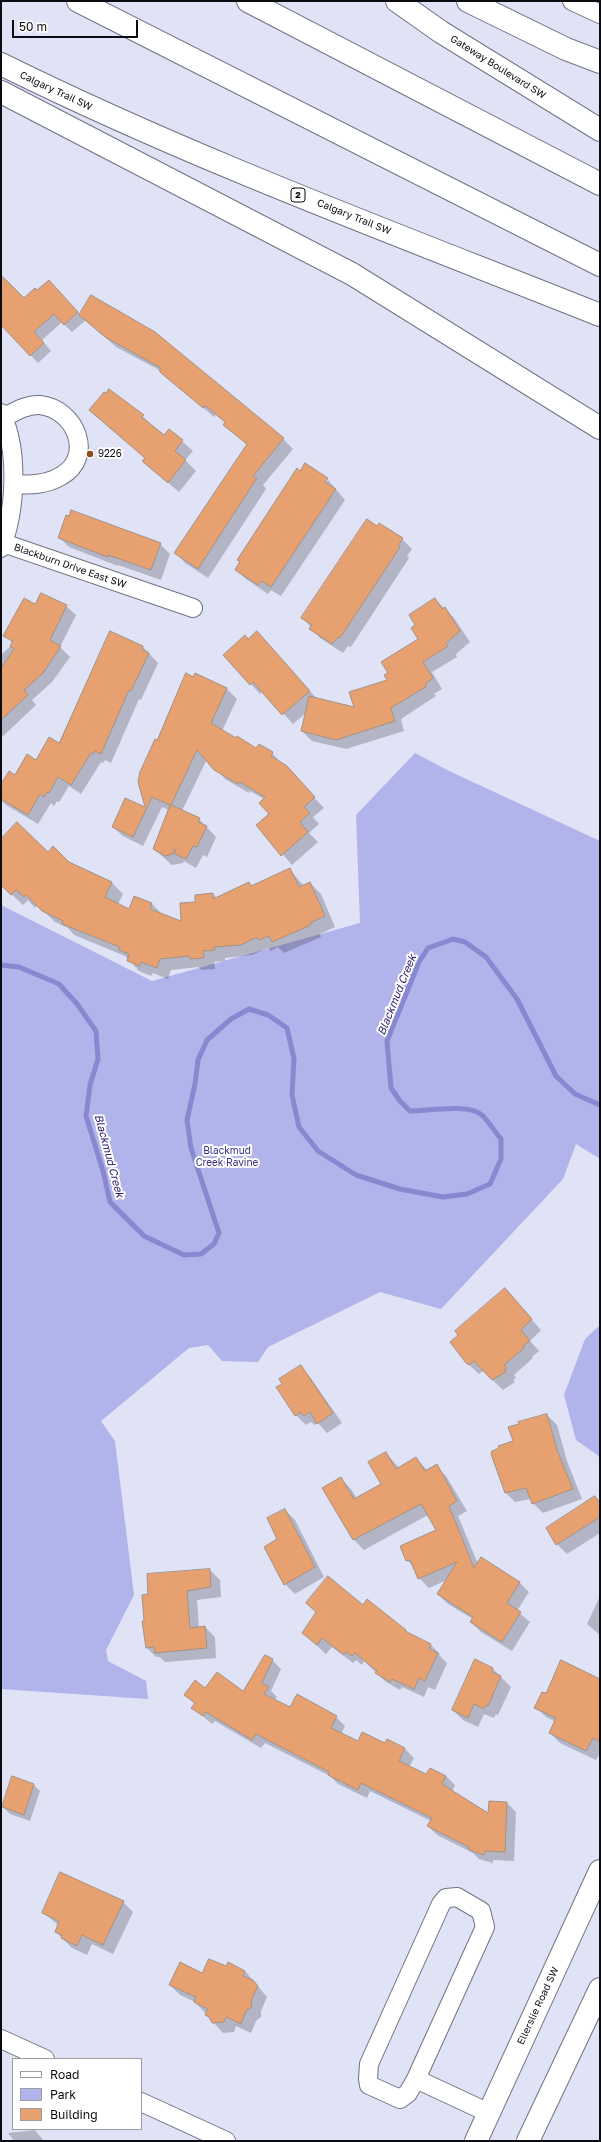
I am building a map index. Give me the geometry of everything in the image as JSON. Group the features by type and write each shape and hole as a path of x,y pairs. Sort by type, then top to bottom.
{"main road":[{"path":"78,1 600,265"},
{"path":"248,1 600,184"},
{"name":"Gateway Boulevard SW","path":"397,1 441,32 600,130"},
{"path":"468,1 528,31 600,62"},
{"name":"Calgary Trail SW","path":"1,64 63,95 213,161 600,315"},
{"path":"1,92 352,274 600,428"},
{"name":"Ellerslie Road SW","path":"476,2141 600,1871"},
{"path":"528,2141 600,1988"}],"street":[{"path":"572,1 600,14"},
{"name":"Blackburn Drive East SW","path":"14,484 28,485 46,483 62,476 72,466 78,453 78,437 73,424 54,409 39,405 2,415 8,435 14,484 9,516 2,545 193,608"},
{"path":"457,1897 481,1911 485,1927 416,2079 408,2093 400,2099 369,2085 369,2064 441,1904 446,1898 457,1897"},
{"path":"1,2039 43,2058"},
{"path":"416,2079 489,2113"},
{"path":"142,2102 226,2141"}],"green space":[{"name":"Blackmud Creek Ravine","path":"415,753 449,771 600,841 600,1159 576,1144 563,1179 441,1309 380,1292 268,1347 258,1362 222,1361 208,1345 189,1348 101,1421 115,1441 134,1595 106,1650 108,1661 146,1681 148,1699 1,1689 1,905 152,981 360,923 356,815"},
{"path":"600,1325 600,1457 576,1440 564,1395 585,1339"}],"building":[{"path":"1,275 24,298 35,288 37,290 49,280 78,312 64,325 54,314 34,332 44,343 30,356 1,325"},
{"path":"91,295 155,332 284,438 253,476 257,478 198,569 174,553 247,444 223,425 225,422 206,406 203,408 161,373 159,370 161,368 105,337 79,315"},
{"path":"109,389 144,415 142,417 164,435 169,429 183,440 175,451 186,460 168,483 142,461 145,458 89,410 104,392 106,393"},
{"path":"305,463 328,478 325,482 336,489 271,587 261,581 258,585 235,570 240,561 237,560 297,468 300,471"},
{"path":"71,510 161,543 151,570 108,555 108,557 58,538 66,515 69,516"},
{"path":"367,519 377,526 379,523 403,538 398,546 400,547 340,638 338,637 332,644 309,629 312,625 301,618"},
{"path":"41,593 67,605 50,640 61,646 43,673 24,690 28,695 1,720 1,668 14,649 10,646 13,641 3,636 24,598 35,604"},
{"path":"435,598 442,609 445,607 460,631 446,643 448,646 423,662 433,678 425,684 427,686 391,708 395,721 336,740 301,731 309,696 354,707 349,692 387,680 384,675 388,673 381,662 418,639 411,628 415,625 409,615"},
{"path":"110,631 143,646 142,649 149,653 131,691 129,690 101,754 95,751 93,754 91,753 71,785 58,777 49,793 47,792 44,797 40,794 28,815 1,799 1,784 9,771 15,775 27,754 36,760 49,737 59,743"},
{"path":"257,631 310,691 282,715 253,682 250,685 223,655 245,635 248,639"},
{"path":"186,673 193,677 195,673 227,688 211,723 236,738 237,736 256,748 259,744 273,752 271,756 287,766 315,797 304,807 310,813 300,822 308,832 281,856 256,825 269,814 259,803 265,797 240,782 238,784 214,770 197,750 171,805 200,818 198,822 207,826 197,847 193,846 186,859 175,854 175,849 173,854 165,856 153,849 170,805 152,797 133,837 112,827 125,798 145,807 138,782 140,772 155,739 157,740"},
{"path":"17,822 48,852 53,846 69,862 112,882 105,897 129,909 134,896 152,903 150,909 181,921 180,903 195,902 195,895 213,893 213,899 249,882 251,886 290,868 299,887 310,882 325,916 310,923 311,925 272,942 269,936 259,940 257,937 241,945 214,947 215,950 203,951 204,958 190,959 189,956 160,959 157,968 141,962 140,966 127,961 129,954 119,950 120,947 62,924 63,921 42,911 26,895 24,897 16,890 11,895 1,885 1,839"},
{"path":"505,1288 532,1319 521,1330 530,1341 504,1365 507,1368 504,1370 506,1372 492,1380 474,1361 469,1365 466,1363 450,1342 458,1335 455,1331"},
{"path":"301,1365 333,1413 317,1424 310,1412 304,1416 301,1412 295,1416 276,1387 282,1384 279,1379"},
{"path":"547,1414 557,1450 573,1489 532,1504 526,1488 505,1493 491,1454 492,1451 499,1448 498,1446 513,1441 508,1427 519,1424 518,1422"},
{"path":"386,1452 396,1469 416,1457 425,1471 437,1464 457,1501 449,1506 474,1568 481,1557 520,1582 507,1603 521,1612 502,1642 470,1622 473,1617 437,1594 457,1562 418,1579 410,1560 406,1561 400,1546 436,1530 421,1504 353,1540 322,1488 341,1477 354,1499 381,1484 368,1462"},
{"path":"595,1496 600,1503 600,1517 556,1545 546,1528"},
{"path":"285,1509 315,1567 284,1585 264,1547 277,1539 267,1518"},
{"path":"210,1569 211,1587 187,1591 190,1628 205,1626 207,1648 155,1653 154,1647 146,1648 142,1621 144,1621 142,1595 148,1594 147,1574"},
{"path":"328,1576 363,1605 367,1599 406,1630 405,1631 431,1644 429,1649 438,1653 425,1681 419,1678 414,1689 392,1679 390,1682 375,1673 377,1671 355,1653 352,1656 346,1652 344,1655 322,1638 317,1645 302,1633 316,1612 306,1603"},
{"path":"265,1655 273,1659 262,1683 269,1687 264,1694 290,1707 297,1694 337,1716 331,1728 358,1741 362,1732 385,1743 387,1739 405,1748 399,1761 426,1774 430,1768 446,1776 442,1784 488,1813 489,1801 507,1802 505,1852 485,1851 484,1855 469,1850 469,1847 427,1826 432,1818 361,1783 358,1790 328,1775 329,1772 256,1734 252,1740 206,1712 203,1716 191,1708 195,1703 184,1695 195,1680 205,1688 217,1672 243,1691"},
{"path":"475,1659 493,1668 492,1672 501,1676 488,1706 486,1705 484,1709 474,1704 468,1718 452,1710"},
{"path":"561,1660 600,1679 600,1742 593,1738 586,1751 549,1733 556,1718 534,1708 542,1692 546,1693"},
{"path":"12,1776 34,1784 24,1815 2,1807"},
{"path":"60,1872 124,1901 103,1945 82,1935 77,1946 61,1938 62,1935 55,1932 59,1921 42,1913"},
{"path":"209,1959 226,1966 228,1962 245,1971 243,1976 253,1980 258,1986 251,2001 252,2007 246,2011 241,2024 226,2017 224,2022 212,2023 209,2017 205,2015 208,2009 194,2002 196,1997 169,1985 180,1962 202,1973"}],"waterway":[{"name":"Blackmud Creek","path":"1,965 19,967 59,984 77,1004 96,1031 98,1059 90,1085 86,1116 103,1171 110,1202 144,1236 184,1255 201,1254 214,1244 219,1233 191,1148 187,1120 195,1084 198,1060 207,1040 231,1019 249,1009 268,1015 287,1028 294,1059 292,1095 299,1127 318,1151 356,1175 400,1189 443,1197 467,1194 490,1184 501,1159 501,1139 482,1115 476,1111 458,1108 410,1111 400,1101 391,1088 387,1041 419,962 428,948 453,939 465,942 486,957 517,999 556,1076 575,1094 600,1105"}],"place":[{"name":"9226","path":"90,454"}]}
